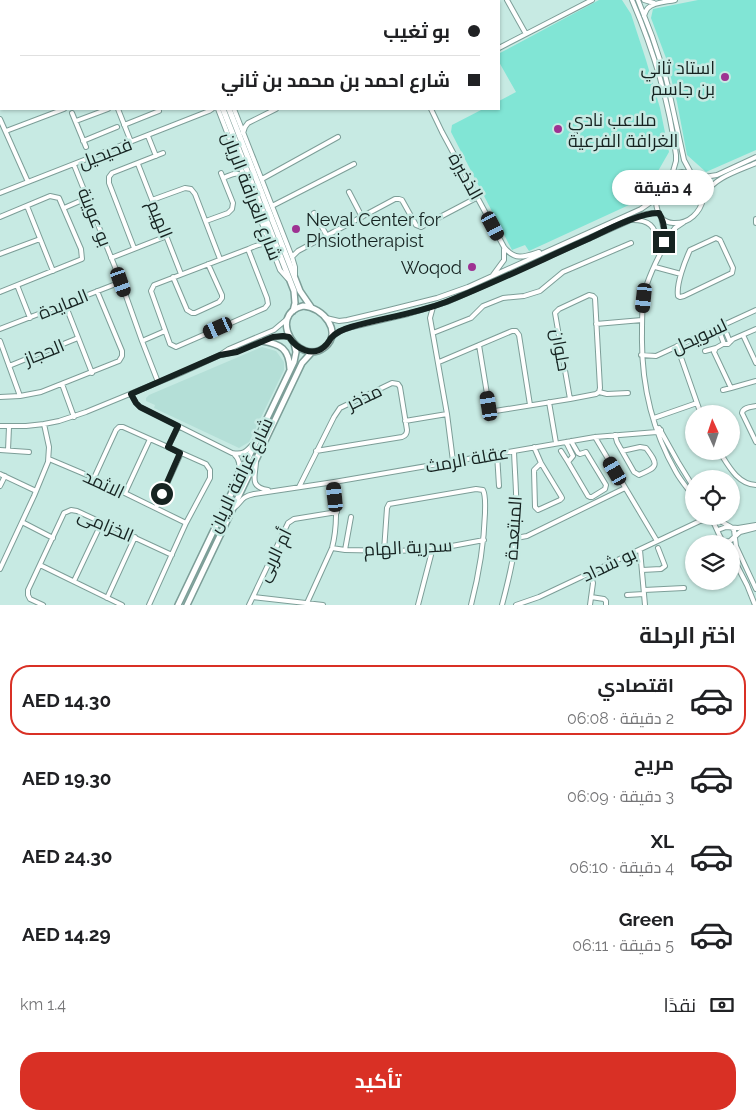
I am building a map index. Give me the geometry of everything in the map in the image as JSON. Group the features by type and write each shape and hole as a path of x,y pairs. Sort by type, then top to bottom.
{"main road":[{"name":"شارع الغرافة الريان","path":"229,110 292,279 296,298 293,311"},
{"path":"230,110 238,120"},
{"name":"شارع الغرافة الريان","path":"221,113 230,126 265,218 292,279 311,307"},
{"path":"221,113 230,126"},
{"path":"243,146 244,135"},
{"path":"265,218 266,234"},
{"path":"301,307 311,307 321,312 326,318 331,330 330,339 326,346 312,352 302,349 289,337 286,326 288,317 293,311 301,307"},
{"path":"262,342 274,343 283,349 288,357 290,371"},
{"name":"شارع غرافة الريان","path":"178,605 290,371 296,354 294,343"},
{"name":"شارع غرافة الريان","path":"187,605 302,363 312,352"}],"street":[{"path":"507,0 526,34"},
{"path":"500,47 592,0"},
{"path":"631,0 642,17 665,75 684,160 691,173 698,178 704,194 703,203 699,210 693,217 675,228 672,232 654,267 647,284 642,320 641,355 648,400 654,420 676,473 685,485"},
{"path":"638,0 671,126 676,158 672,175"},
{"path":"644,0 656,4"},
{"path":"642,17 647,9 656,4 675,0"},
{"path":"6,131 61,110"},
{"path":"76,121 105,110"},
{"path":"118,110 131,142"},
{"path":"124,125 158,110"},
{"name":"فحيحيل","path":"0,193 211,110 221,113"},
{"name":"شارع الغرافة الريان","path":"221,113 239,165 281,272 292,279 295,270 292,257 234,110"},
{"path":"238,120 244,124 248,123 274,110"},
{"name":"الذخيرة","path":"431,110 504,246"},
{"path":"72,113 86,147"},
{"path":"0,118 28,182"},
{"path":"244,135 245,127 248,123"},
{"path":"84,141 117,127"},
{"path":"148,136 156,156"},
{"path":"262,179 338,137"},
{"path":"134,248 109,183 109,177 112,173 163,153"},
{"path":"698,178 717,175 756,157"},
{"path":"704,194 716,182 756,163"},
{"name":"الهيم","path":"138,164 181,274"},
{"path":"272,206 354,164"},
{"name":"بو عوينة","path":"74,165 121,282 158,382"},
{"path":"235,173 239,165"},
{"path":"664,247 665,235 656,204 657,190 661,183 672,175 682,172 691,173"},
{"path":"206,221 232,210 233,203 222,175 235,173 244,176"},
{"path":"152,200 184,188 191,189 195,194 220,259"},
{"path":"349,192 362,217"},
{"path":"0,216 50,196 59,198 81,249 82,259 0,292"},
{"path":"326,318 339,321 347,320 437,298 468,287 642,209 656,196"},
{"path":"292,257 298,251 393,200 399,199 404,202 416,225 421,227 478,197"},
{"path":"64,208 87,198"},
{"path":"27,206 53,271"},
{"path":"314,213 327,236"},
{"path":"330,339 340,331 352,326 424,310 471,292 649,213 660,215 670,223 684,222"},
{"path":"630,220 640,220 650,224 654,229 658,242 664,247"},
{"path":"262,244 266,234"},
{"path":"111,258 167,236"},
{"path":"716,238 720,240 733,268 731,274 682,297 677,294 681,274 690,250 716,238"},
{"path":"0,254 40,239"},
{"path":"433,333 470,318 483,306 503,298 524,296 540,291 563,272 631,243"},
{"path":"248,248 267,298 268,304 265,308 176,347 170,344 151,291 154,285 248,248 262,244 267,244 271,247"},
{"path":"504,246 509,253 521,257 554,248"},
{"path":"492,276 504,260 504,246"},
{"path":"173,278 188,312 195,313 219,302 222,298 208,264"},
{"path":"654,267 681,274"},
{"name":"المايدة","path":"0,329 121,282"},
{"name":"المايدة","path":"17,285 30,318"},
{"name":"المايدة","path":"1,398 41,392 118,363 122,356 121,349 97,291"},
{"name":"حلوان","path":"570,399 556,311 591,295 595,298 599,392"},
{"path":"65,304 92,373"},
{"path":"430,318 433,307"},
{"path":"424,310 430,318 439,362 453,461"},
{"name":"لسويحل","path":"641,355 656,356 756,310"},
{"path":"0,426 44,424 74,417 131,394 274,330 283,324 288,317"},
{"path":"596,324 642,320"},
{"path":"723,325 730,342"},
{"path":"718,328 724,344"},
{"path":"705,351 728,344 756,329"},
{"path":"142,340 165,330"},
{"path":"439,362 512,331 517,332 530,405"},
{"path":"743,335 756,364"},
{"path":"220,355 240,351 277,336 289,337"},
{"name":"الحجاز","path":"9,366 78,338"},
{"path":"0,341 20,396"},
{"path":"479,345 490,409 493,411 570,399 599,392 607,394 628,392"},
{"path":"238,346 240,351"},
{"path":"654,420 697,403 677,346"},
{"path":"716,348 714,352 731,388"},
{"path":"723,390 756,381"},
{"name":"مذخر","path":"299,487 336,412 340,408 392,383 396,383 400,385 405,421"},
{"path":"62,384 74,417"},
{"path":"131,394 140,407 232,453 239,463 237,481"},
{"path":"549,402 556,443"},
{"path":"756,406 745,408 742,413 756,442"},
{"path":"316,451 402,438 407,433 405,421 447,414"},
{"path":"0,569 49,458 49,447 44,424"},
{"path":"168,447 178,426"},
{"path":"8,450 9,427"},
{"path":"94,478 119,427 124,427 206,464 210,470 210,478 186,523 149,605"},
{"path":"659,431 685,474"},
{"name":"عقلة الرمث","path":"234,508 246,496 273,490 334,482 595,437 659,431"},
{"path":"615,435 616,442 637,475 655,466 655,461 646,448 640,447 622,451"},
{"path":"595,437 657,541"},
{"path":"125,493 150,439"},
{"path":"561,450 588,496 592,497 605,488 585,450 580,454 578,453 571,441"},
{"path":"566,442 573,456 568,462"},
{"path":"232,453 243,454 255,443"},
{"path":"534,447 562,498 538,510 535,506 534,470 542,463"},
{"path":"0,450 29,452"},
{"name":"المبتعدة","path":"502,605 516,538 517,508 514,451"},
{"path":"156,508 180,453"},
{"path":"497,454 499,486"},
{"name":"الاثمد","path":"49,458 186,523"},
{"path":"725,460 738,478 745,483 756,484"},
{"path":"256,461 254,475 256,483 262,489 273,490"},
{"path":"0,474 36,491"},
{"path":"0,486 5,476"},
{"path":"307,603 332,548 337,512 334,482"},
{"path":"516,538 528,536 625,488"},
{"path":"384,551 387,508 389,504 482,489 485,492 484,540 471,605"},
{"name":"الخزامى","path":"43,605 30,599 28,590 64,513 71,510 77,510 172,555"},
{"name":"أم الربى","path":"250,605 288,523 294,519 337,512"},
{"path":"345,550 351,517"},
{"path":"22,522 53,538"},
{"path":"74,581 102,522"},
{"name":"بو شداد","path":"516,605 530,601 640,550 688,525"},
{"path":"715,525 719,535"},
{"path":"728,525 734,530 735,535 756,527"},
{"path":"718,530 723,527 756,527"},
{"path":"107,598 135,537"},
{"name":"سدرية الهام","path":"332,548 384,551 431,549 484,540"},
{"path":"642,570 661,569 665,566 658,548"},
{"path":"418,605 431,549"},
{"path":"640,550 645,605"},
{"path":"740,555 756,589"},
{"path":"40,565 122,605"},
{"path":"590,573 593,583 590,605"},
{"path":"740,573 755,605"},
{"path":"627,595 684,588"},
{"path":"253,597 323,605"},
{"path":"591,597 604,599 606,605"}],"shaded area":[{"path":"262,347 276,351 284,362 284,370 249,442 239,448 154,408 155,405 146,401 149,395"}],"green space":[{"name":"ملاعب نادي الغرافة الفرعية","path":"599,0 622,0 631,14 646,60 660,108 669,152 642,199 529,251 525,245 512,250 451,132 452,125 481,110 500,110 500,100 516,92 500,64 500,53"},
{"path":"698,0 756,0 756,150 706,172 687,155 666,58 651,18 653,9"}],"place":[{"name":"استاد ثاني بن جاسم","path":"725,77"},
{"name":"ملاعب نادي الغرافة الفرعية","path":"558,129"},
{"name":"Neval Center for Phsiotherapist","path":"296,229"},
{"name":"Woqod","path":"472,267"}],"route":[{"path":"162,494 180,453 168,447 178,426 140,407 131,394 220,355 237,352 277,336 289,337 296,345 306,351 318,350 326,346 330,339 340,331 352,326 408,314 447,302 652,212 659,213 661,216 665,235 664,242"}]}
